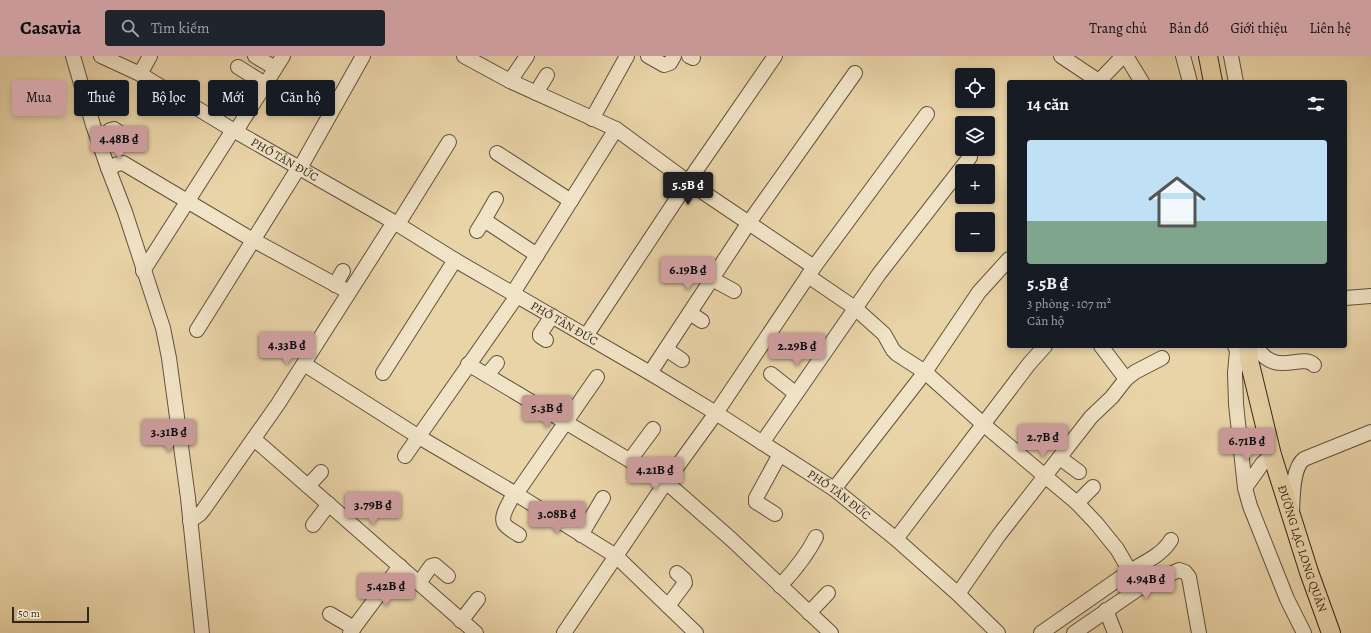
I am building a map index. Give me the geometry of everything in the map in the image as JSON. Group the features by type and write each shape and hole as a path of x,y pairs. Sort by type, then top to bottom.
{"main road":[{"path":"1208,56 1213,80"},
{"name":"ĐƯỜNG LẠC LONG QUÂN","path":"1245,348 1272,455 1331,633"}],"street":[{"path":"73,56 100,144 125,212 143,271 163,328 169,358 188,498 202,633"},
{"name":"PHỐ TÂN ĐỨC","path":"102,56 140,74 716,412 834,489 896,539 958,594 998,633"},
{"path":"140,74 150,56"},
{"path":"143,271 279,62 255,56"},
{"path":"197,330 299,167 363,56"},
{"path":"464,56 510,81 616,129 811,271 884,334 893,350 925,372 983,424 1077,503 1096,522 1117,549 1130,571 1138,589"},
{"path":"592,119 627,56"},
{"path":"648,56 664,65 670,63 674,56"},
{"path":"586,336 688,182 775,56"},
{"path":"1061,56 1096,80"},
{"path":"1101,80 1125,56 1141,80"},
{"path":"1183,56 1189,80"},
{"path":"1231,56 1236,80"},
{"path":"510,81 524,57"},
{"path":"238,67 265,84"},
{"path":"650,373 748,224 855,73"},
{"path":"536,93 547,76"},
{"path":"568,631 616,556 716,412 811,271 927,114"},
{"path":"100,144 110,130 114,129 124,136"},
{"path":"405,456 515,294 537,255 616,129"},
{"path":"190,521 204,509 254,438 449,142"},
{"path":"496,153 571,201"},
{"path":"762,443 795,393 879,274 970,157"},
{"path":"108,168 123,163 252,240 349,292"},
{"path":"496,199 480,225 537,255"},
{"path":"383,373 455,260"},
{"path":"834,489 925,372 979,292 1007,261"},
{"path":"335,285 343,271"},
{"path":"712,279 734,291"},
{"path":"1347,298 1371,296"},
{"path":"690,312 702,321"},
{"path":"546,340 540,336 540,334 552,316"},
{"path":"896,539 1029,364 1043,348"},
{"path":"1103,348 1126,379"},
{"path":"1245,348 1235,373 1236,404 1245,488 1250,506 1286,599 1304,633"},
{"path":"1247,348 1278,364 1310,362 1314,365"},
{"path":"666,349 682,360"},
{"path":"958,594 999,535 1091,417 1112,396 1126,379 1135,372 1162,358"},
{"path":"487,375 497,363"},
{"path":"304,364 419,437 616,556 696,633"},
{"path":"468,364 666,482 831,633"},
{"path":"771,374 795,393"},
{"path":"519,535 504,525 504,515 515,494 597,377"},
{"path":"630,460 653,429"},
{"path":"1291,516 1296,470 1300,462 1304,459 1371,432"},
{"path":"254,438 476,633"},
{"path":"776,514 756,502 756,498 780,454"},
{"path":"1245,488 1262,464 1272,455"},
{"path":"1060,458 1079,472"},
{"path":"308,486 321,472"},
{"path":"1077,503 1093,487"},
{"path":"581,534 603,498"},
{"path":"313,525 329,504"},
{"path":"782,587 816,537"},
{"path":"1041,633 1130,571 1159,554 1167,547 1171,540"},
{"path":"419,583 431,566 434,565 448,576"},
{"path":"330,614 352,631 400,566"},
{"path":"782,587 803,566"},
{"path":"1074,633 1138,589 1179,570 1185,572 1189,577 1199,633"},
{"path":"668,606 685,583 684,579 677,574"},
{"path":"809,613 828,593"},
{"path":"461,621 478,599"},
{"path":"1106,610 1115,633"}]}
